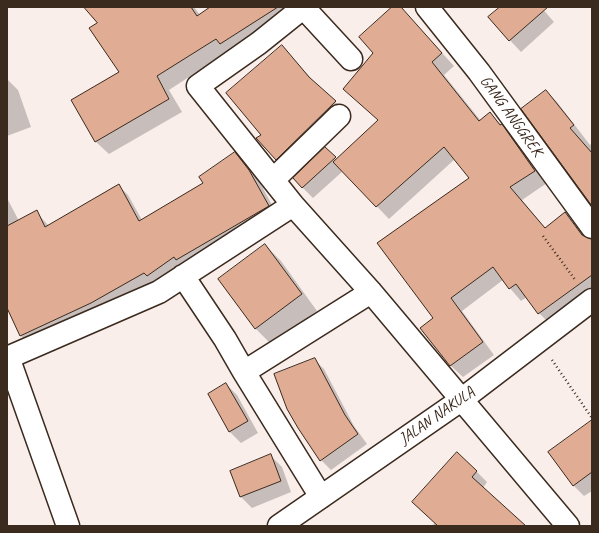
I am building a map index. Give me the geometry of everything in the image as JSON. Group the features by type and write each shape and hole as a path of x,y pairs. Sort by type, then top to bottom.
{"street":[{"path":"351,60 304,7 265,38 198,86 293,205 371,292 568,526"},
{"name":"GANG ANGGREK","path":"428,7 479,72 592,227"},
{"path":"273,180 339,116"},
{"path":"68,526 8,358 159,292 293,205"},
{"path":"183,276 225,339 321,497"},
{"path":"244,372 371,292"},
{"name":"JALAN NAKULA","path":"279,526 461,400 591,301"}],"path":[{"path":"543,236 591,301"},
{"path":"539,342 592,418"}],"building":[{"path":"84,7 191,7 197,16 210,7 278,7 220,44 216,39 157,76 169,99 95,142 71,100 119,72 89,28 97,23"},
{"path":"392,7 401,7 442,53 432,62 479,121 490,112 500,125 502,124 535,171 510,187 545,228 565,212 582,235 592,239 592,275 538,314 516,284 509,289 493,267 451,298 483,342 450,366 420,328 433,318 377,243 469,178 444,147 376,207 333,162 378,120 343,89 373,53 359,37"},
{"path":"500,7 548,7 509,41 488,17"},
{"path":"282,45 309,77 336,101 276,160 256,138 261,135 226,93"},
{"path":"546,90 574,125 570,128 592,153 592,206 521,109"},
{"path":"325,147 336,157 302,188 293,178"},
{"path":"235,152 249,170 269,206 176,260 174,257 147,276 144,273 91,303 20,336 7,308 7,226 37,210 45,227 119,184 139,221 203,183 199,177"},
{"path":"265,244 302,294 255,329 218,279"},
{"path":"315,358 345,415 358,434 320,461 287,409 274,374"},
{"path":"226,383 248,421 229,432 208,394"},
{"path":"592,420 592,472 573,486 548,452"},
{"path":"457,452 477,471 472,477 526,526 438,526 412,502"},
{"path":"271,454 281,481 240,497 230,471"}]}
